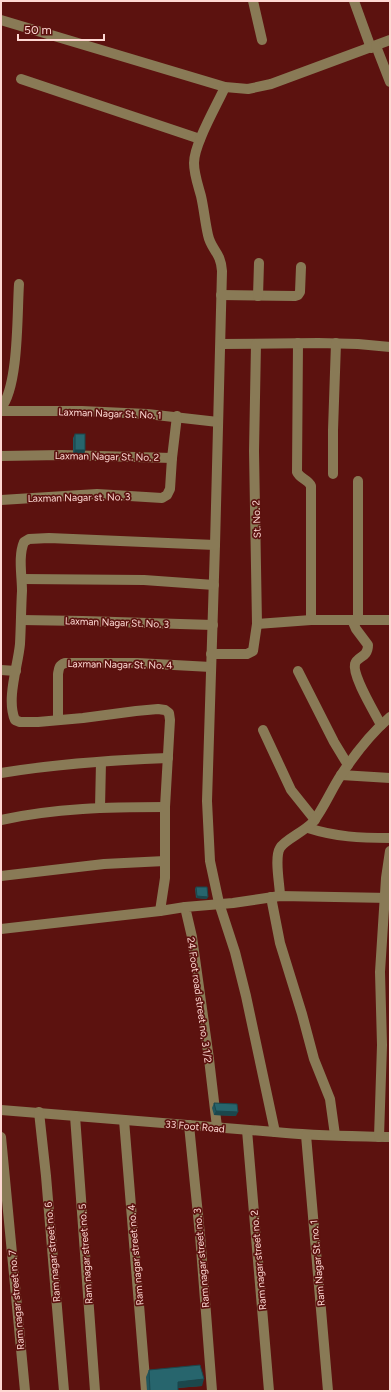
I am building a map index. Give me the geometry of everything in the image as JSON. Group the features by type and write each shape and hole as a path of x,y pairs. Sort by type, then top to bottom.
{"street":[{"path":"253,1 262,40"},
{"path":"354,1 390,82"},
{"path":"1,20 225,87 248,89 271,84 390,40"},
{"path":"22,80 200,139"},
{"path":"225,87 200,139 194,162 195,175 209,241 219,254 221,261 222,295 207,801 210,861 219,903 235,952 246,996 275,1132"},
{"path":"258,263 258,296"},
{"path":"222,295 298,295 300,292 301,267"},
{"path":"1,408 8,395 12,381 19,284"},
{"path":"221,344 298,342 390,347"},
{"path":"298,342 297,472 298,476 309,482 311,486 311,620"},
{"path":"333,474 336,343"},
{"name":"St. No. 2","path":"211,654 250,654 255,646 257,624 254,451 256,344"},
{"name":"Laxman Nagar St. No. 1","path":"1,412 82,411 177,416 218,422"},
{"name":"Laxman Nagar St. No. 2","path":"1,456 62,455 172,458 177,416"},
{"name":"Laxman Nagar st. No. 3","path":"1,500 97,494 162,498 167,495 170,489 172,458"},
{"path":"358,481 355,620 356,629 366,640 368,651 356,661 354,666 358,680 381,725"},
{"path":"160,911 165,878 165,807 170,720 169,714 165,710 136,711 58,720 20,722 15,720 12,705 20,644 22,578 21,548 24,542 29,539 49,538 215,545"},
{"path":"22,578 144,580 214,585"},
{"name":"Laxman Nagar St. No. 3","path":"21,620 213,625"},
{"path":"257,624 311,620 390,620"},
{"name":"Laxman Nagar St. No. 4","path":"58,720 58,674 61,664 137,663 211,667"},
{"path":"1,670 16,671"},
{"path":"298,671 334,742 348,765"},
{"path":"335,1135 330,1099 314,1059 304,1019 280,943 275,897 278,855 280,848 284,843 308,828 315,820 348,765 369,738 390,717"},
{"path":"263,730 291,790 315,820"},
{"path":"1,773 37,767 168,758"},
{"path":"100,808 101,762"},
{"path":"341,775 390,778"},
{"path":"1,820 30,814 100,808 165,807"},
{"path":"308,828 340,837 390,838"},
{"path":"379,1137 382,1045 380,972 388,897 387,871 390,851"},
{"path":"1,876 104,864 165,861"},
{"path":"1,929 275,897 388,897"},
{"name":"24 Foot road street no, 3 1/2","path":"185,907 192,937 217,1127"},
{"name":"33 Foot Road","path":"1,1110 306,1135 390,1137"},
{"name":"Ram nagar street no. 6","path":"39,1112 46,1176 64,1391"},
{"name":"Ram nagar street no. 5","path":"75,1116 95,1391"},
{"name":"Ram nagar street no. 4","path":"124,1120 146,1391"},
{"name":"Ram nagar street no. 3","path":"189,1125 200,1235 212,1391"},
{"name":"Ram nagar street no. 2","path":"247,1130 269,1391"},
{"name":"Ram Nagar St. no. 1","path":"306,1135 328,1391"},
{"name":"Ram nagar street no. 7","path":"1,1137 25,1391"}],"building":[{"path":"75,434 85,434 85,450 75,450"},
{"path":"196,887 207,887 208,897 197,896"},
{"path":"214,1103 237,1104 238,1112 216,1111"},
{"path":"200,1365 204,1379 178,1382 178,1391 150,1391 149,1370"}]}
